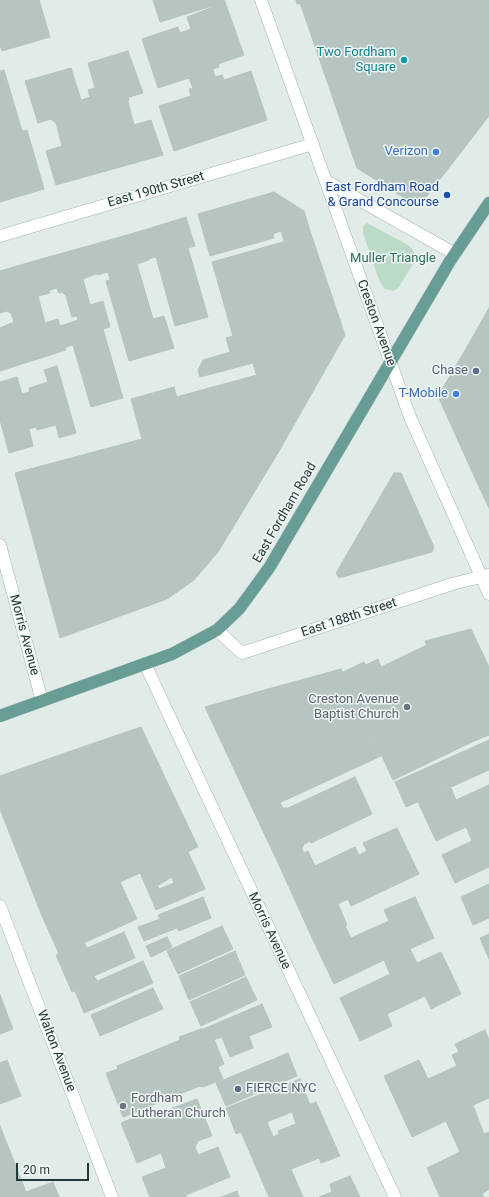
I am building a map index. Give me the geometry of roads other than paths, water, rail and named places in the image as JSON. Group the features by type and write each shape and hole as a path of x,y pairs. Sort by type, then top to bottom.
{"main road":[{"name":"East Fordham Road","path":"0,716 172,654 217,630 239,609 262,579 455,254 489,203"}],"street":[{"name":"Creston Avenue","path":"261,0 410,417 485,576 489,594"},
{"name":"East 190th Street","path":"0,236 313,144"},
{"path":"326,181 455,254"},
{"name":"Morris Avenue","path":"0,545 42,701"},
{"name":"East 188th Street","path":"217,630 242,653 452,584 485,576"},
{"name":"Morris Avenue","path":"145,664 395,1197"},
{"name":"Walton Avenue","path":"0,906 112,1197"}],"place":[{"name":"Two Fordham Square","path":"404,60"},
{"name":"Verizon","path":"436,152"},
{"name":"East Fordham Road & Grand Concourse","path":"447,195"},
{"name":"Chase","path":"476,371"},
{"name":"T-Mobile","path":"456,394"},
{"name":"Creston Avenue Baptist Church","path":"407,707"},
{"name":"FIERCE NYC","path":"238,1089"},
{"name":"Fordham Lutheran Church","path":"123,1106"}],"park label":[{"name":"Muller Triangle","path":"393,259"}]}
